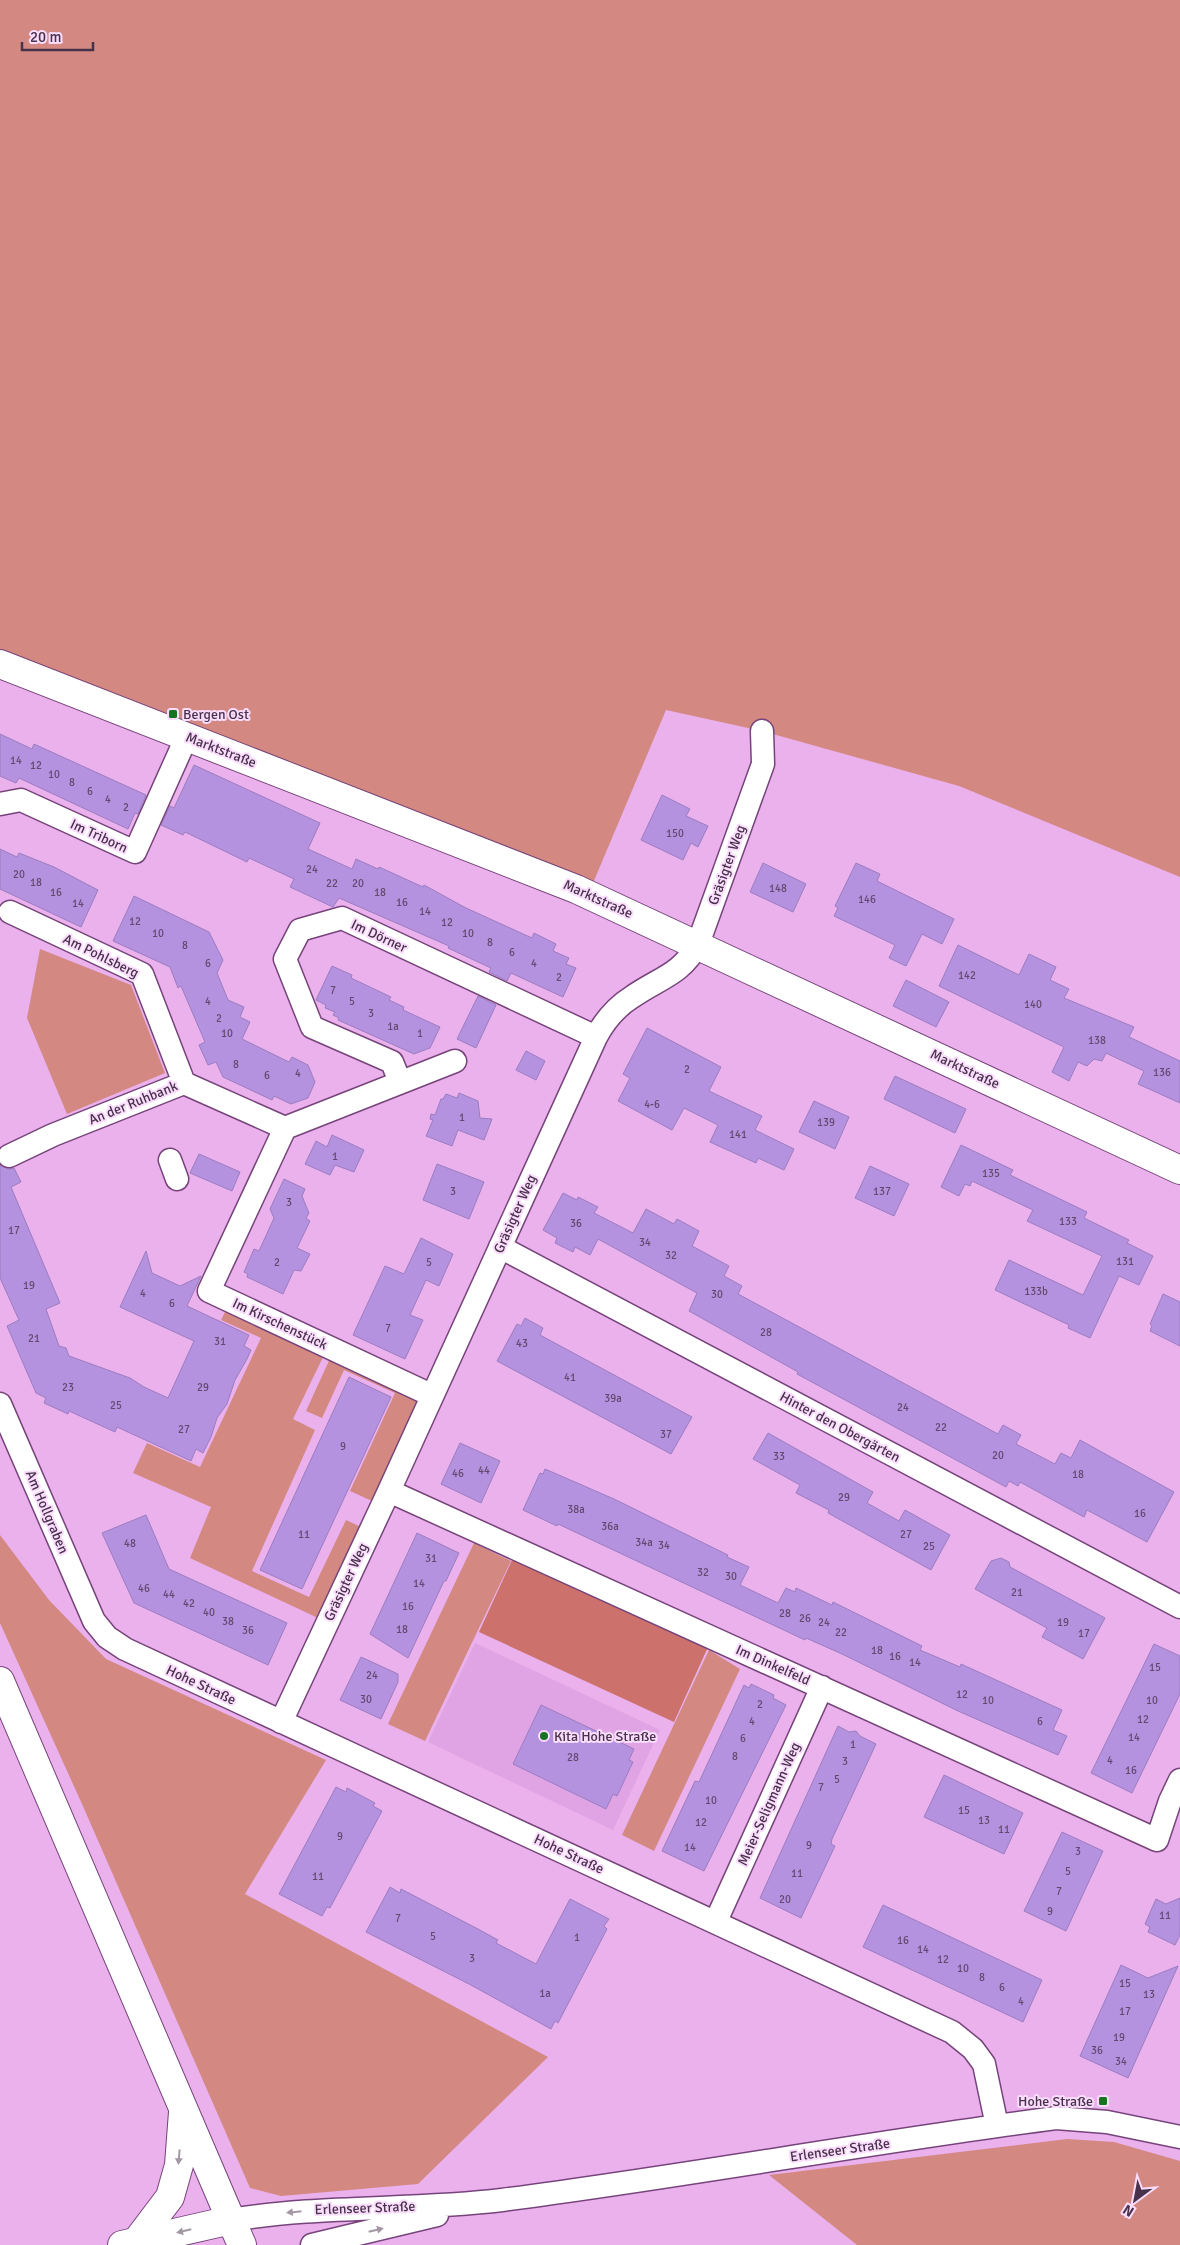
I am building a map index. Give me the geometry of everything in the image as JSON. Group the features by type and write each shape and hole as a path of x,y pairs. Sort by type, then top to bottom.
{"street":[{"name":"Marktstraße","path":"0,664 576,889 698,944 1180,1170"},
{"name":"Gräsigter Weg","path":"280,1722 389,1491 596,1037 614,1011 633,996 675,972 690,959 698,944 763,764 762,731"},
{"name":"Im Triborn","path":"0,804 20,800 135,852 187,736"},
{"name":"Am Pohlsberg","path":"10,912 142,974 184,1083"},
{"name":"Im Dörner","path":"400,1082 392,1062 312,1027 285,960 300,930 342,918 596,1037"},
{"path":"285,1128 455,1061"},
{"name":"An der Ruhbank","path":"9,1156 53,1135 184,1083 285,1128"},
{"name":"Im Kirschenstück","path":"285,1128 209,1291 432,1396"},
{"name":"Hinter den Obergärten","path":"500,1247 1180,1607"},
{"name":"Am Hollgraben","path":"0,1404 94,1621"},
{"name":"Im Dinkelfeld","path":"389,1491 1157,1840 1175,1806"},
{"name":"Hohe Straße","path":"94,1621 108,1637 126,1649 952,2032 973,2049 984,2064 997,2126"},
{"path":"0,1682 242,2245"},
{"name":"Meier-Seligmann-Weg","path":"716,1921 822,1687"},
{"path":"1175,1806 1180,1780"},
{"path":"129,2243 170,2196 179,2165 183,2108"},
{"name":"Erlenseer Straße","path":"231,2220 307,2210 384,2208 500,2200 1056,2118 1108,2122 1180,2137"},
{"name":"Erlenseer Straße","path":"312,2245 334,2242 500,2200"},
{"path":"129,2243 231,2220"}],"shaded area":[{"path":"0,0 1180,0 1180,877 959,786 762,731 666,710 593,883 0,662"},
{"path":"40,949 131,985 165,1073 67,1114 27,1018"},
{"path":"228,1306 325,1353 293,1419 315,1430 252,1571 309,1597 346,1520 361,1527 318,1618 190,1558 211,1507 133,1473 147,1443 200,1467 261,1338 221,1320"},
{"path":"333,1352 422,1394 372,1501 350,1491 395,1393 344,1370 322,1418 306,1411"},
{"path":"0,1535 49,1600 106,1659 326,1760 245,1894 548,2057 418,2184 281,2196 250,2188 82,1804 0,1623"},
{"path":"474,1543 511,1561 425,1741 388,1724"},
{"path":"513,1558 708,1647 674,1722 479,1632"},
{"name":"Kita Hohe Straße","path":"475,1643 660,1730 613,1830 428,1742"},
{"path":"709,1650 740,1669 654,1851 622,1835"},
{"path":"1067,2139 1114,2142 1180,2161 1180,2245 857,2245 769,2175"}],"building":[{"path":"0,734 32,749 34,744 146,795 138,814 135,813 128,829 19,778 16,783 0,776"},
{"path":"194,765 320,823 308,849 352,869 356,859 378,869 379,867 423,887 424,885 466,908 532,938 534,933 556,944 553,951 569,958 566,964 576,968 563,997 511,973 507,981 489,972 491,968 448,948 449,946 339,898 333,907 290,887 294,879 249,858 247,862 185,832 183,835 161,825 170,806 174,808"},
{"path":"662,795 690,809 686,816 708,826 698,847 691,843 683,860 641,840"},
{"path":"0,849 17,857 19,853 54,867 98,890 81,927 0,889"},
{"path":"763,863 806,884 793,912 750,892"},
{"path":"856,863 880,874 877,881 954,919 942,944 922,934 906,966 889,958 895,945 834,916 838,908 835,906"},
{"path":"134,896 209,932 223,960 217,973 228,1000 244,1007 240,1017 250,1022 242,1039 289,1062 292,1057 308,1065 315,1082 308,1098 291,1104 274,1096 272,1100 223,1077 216,1062 208,1065 199,1045 205,1042 181,986 178,988 170,967 113,941"},
{"path":"958,945 1019,975 1029,954 1056,967 1050,980 1069,989 1064,998 1134,1027 1129,1037 1180,1061 1180,1103 1138,1084 1144,1071 1106,1053 1102,1061 1094,1059 1087,1066 1078,1062 1069,1081 1052,1072 1064,1047 939,986"},
{"path":"332,966 352,975 351,978 391,997 389,1000 404,1007 403,1010 440,1027 430,1048 414,1054 338,1020 339,1018 333,1015 335,1012 325,1008 326,1005 316,1000"},
{"path":"906,980 949,1002 936,1027 893,1006"},
{"path":"478,996 496,1005 476,1048 457,1039"},
{"path":"647,1028 721,1067 709,1091 762,1116 755,1130 794,1149 784,1170 758,1158 756,1163 710,1142 718,1125 684,1108 672,1130 618,1101 630,1078 623,1074"},
{"path":"526,1051 545,1061 536,1080 516,1070"},
{"path":"895,1076 966,1109 955,1133 884,1099"},
{"path":"459,1093 478,1101 480,1118 492,1119 484,1140 458,1130 452,1146 426,1136 433,1120 430,1119 431,1114 435,1115 441,1099 446,1094 457,1098"},
{"path":"814,1101 849,1117 835,1149 799,1132"},
{"path":"332,1135 364,1150 354,1172 335,1165 330,1175 305,1164 316,1141 327,1147"},
{"path":"961,1145 1013,1170 1010,1175 1087,1212 1084,1218 1129,1240 1127,1243 1153,1256 1139,1285 1119,1276 1090,1338 1068,1328 1069,1325 995,1290 1009,1260 1083,1295 1102,1256 1027,1221 1033,1210 972,1181 970,1186 965,1184 959,1196 941,1187"},
{"path":"199,1154 240,1172 232,1191 190,1173"},
{"path":"437,1164 484,1182 469,1219 423,1200"},
{"path":"0,1165 8,1169 14,1168 21,1182 11,1187 60,1303 46,1309 59,1346 66,1348 69,1356 130,1378 168,1398 194,1341 120,1307 146,1251 152,1273 180,1286 201,1276 187,1306 249,1335 244,1346 251,1350 235,1380 227,1404 217,1418 203,1453 196,1449 191,1461 117,1427 115,1432 69,1411 68,1414 44,1403 46,1398 36,1393 7,1326 19,1320 0,1278"},
{"path":"870,1166 909,1184 894,1216 855,1198"},
{"path":"284,1179 305,1189 302,1196 309,1213 306,1218 310,1221 297,1248 310,1254 301,1271 294,1270 283,1294 247,1277 248,1274 244,1272 254,1249 259,1251 274,1218 270,1209"},
{"path":"563,1193 577,1200 578,1197 598,1207 594,1213 633,1233 646,1209 674,1224 677,1219 699,1231 692,1246 729,1266 724,1276 742,1286 738,1294 998,1434 1003,1425 1021,1435 1016,1444 1055,1464 1061,1453 1071,1458 1080,1440 1174,1492 1147,1542 1087,1510 1084,1517 1020,1482 1018,1486 1009,1481 1006,1487 797,1374 798,1372 689,1311 697,1293 598,1239 590,1255 575,1247 573,1252 555,1243 557,1238 543,1230"},
{"path":"421,1238 453,1254 439,1286 426,1280 410,1315 423,1320 405,1359 353,1335 385,1266 404,1274"},
{"path":"1163,1294 1180,1302 1180,1346 1150,1331 1152,1326 1150,1324"},
{"path":"525,1318 543,1328 540,1335 692,1417 671,1454 497,1361 517,1324 521,1326"},
{"path":"349,1377 391,1397 302,1589 260,1570"},
{"path":"768,1433 873,1492 867,1503 899,1521 905,1510 950,1535 931,1570 828,1513 829,1510 796,1493 800,1485 753,1459"},
{"path":"460,1443 500,1461 481,1503 441,1484"},
{"path":"545,1469 614,1499 749,1567 740,1585 778,1603 786,1588 795,1592 796,1588 832,1605 833,1602 922,1646 920,1650 960,1667 961,1664 1062,1710 1053,1730 1067,1736 1058,1755 958,1711 842,1654 806,1638 805,1640 558,1524 557,1526 523,1510 540,1473 543,1474"},
{"path":"146,1515 169,1569 287,1623 268,1665 134,1603 102,1533"},
{"path":"417,1533 459,1553 408,1658 370,1634"},
{"path":"1001,1558 1009,1562 1010,1567 1105,1618 1083,1659 1042,1637 1047,1628 975,1589 991,1561"},
{"path":"1154,1644 1180,1656 1180,1694 1132,1793 1091,1773"},
{"path":"361,1657 398,1674 398,1682 381,1719 340,1700"},
{"path":"751,1684 774,1695 773,1698 786,1705 704,1871 662,1851 695,1781 699,1782 744,1685 749,1688"},
{"path":"541,1705 634,1749 629,1760 633,1762 617,1796 613,1794 606,1809 513,1764"},
{"path":"838,1726 849,1732 856,1731 860,1736 876,1744 832,1839 831,1844 835,1846 801,1918 760,1898"},
{"path":"944,1775 1023,1813 1004,1854 924,1817"},
{"path":"336,1787 346,1792 347,1788 375,1803 373,1806 382,1811 330,1908 327,1907 322,1916 279,1894"},
{"path":"1062,1832 1103,1851 1066,1931 1024,1911"},
{"path":"390,1887 400,1893 401,1889 478,1929 498,1940 496,1943 536,1964 570,1899 609,1919 604,1926 607,1929 558,2023 555,2021 551,2029 469,1984 366,1932"},
{"path":"1180,1898 1180,1935 1175,1945 1148,1932 1150,1927 1145,1924 1156,1899 1166,1904"},
{"path":"883,1905 1042,1980 1023,2022 863,1947"},
{"path":"1121,1965 1148,1978 1178,1966 1128,2078 1080,2056"}],"place":[{"name":"Bergen Ost","path":"173,714"},
{"name":"Kita Hohe Straße","path":"544,1736"},
{"name":"Hohe Straße","path":"1103,2101"}]}
